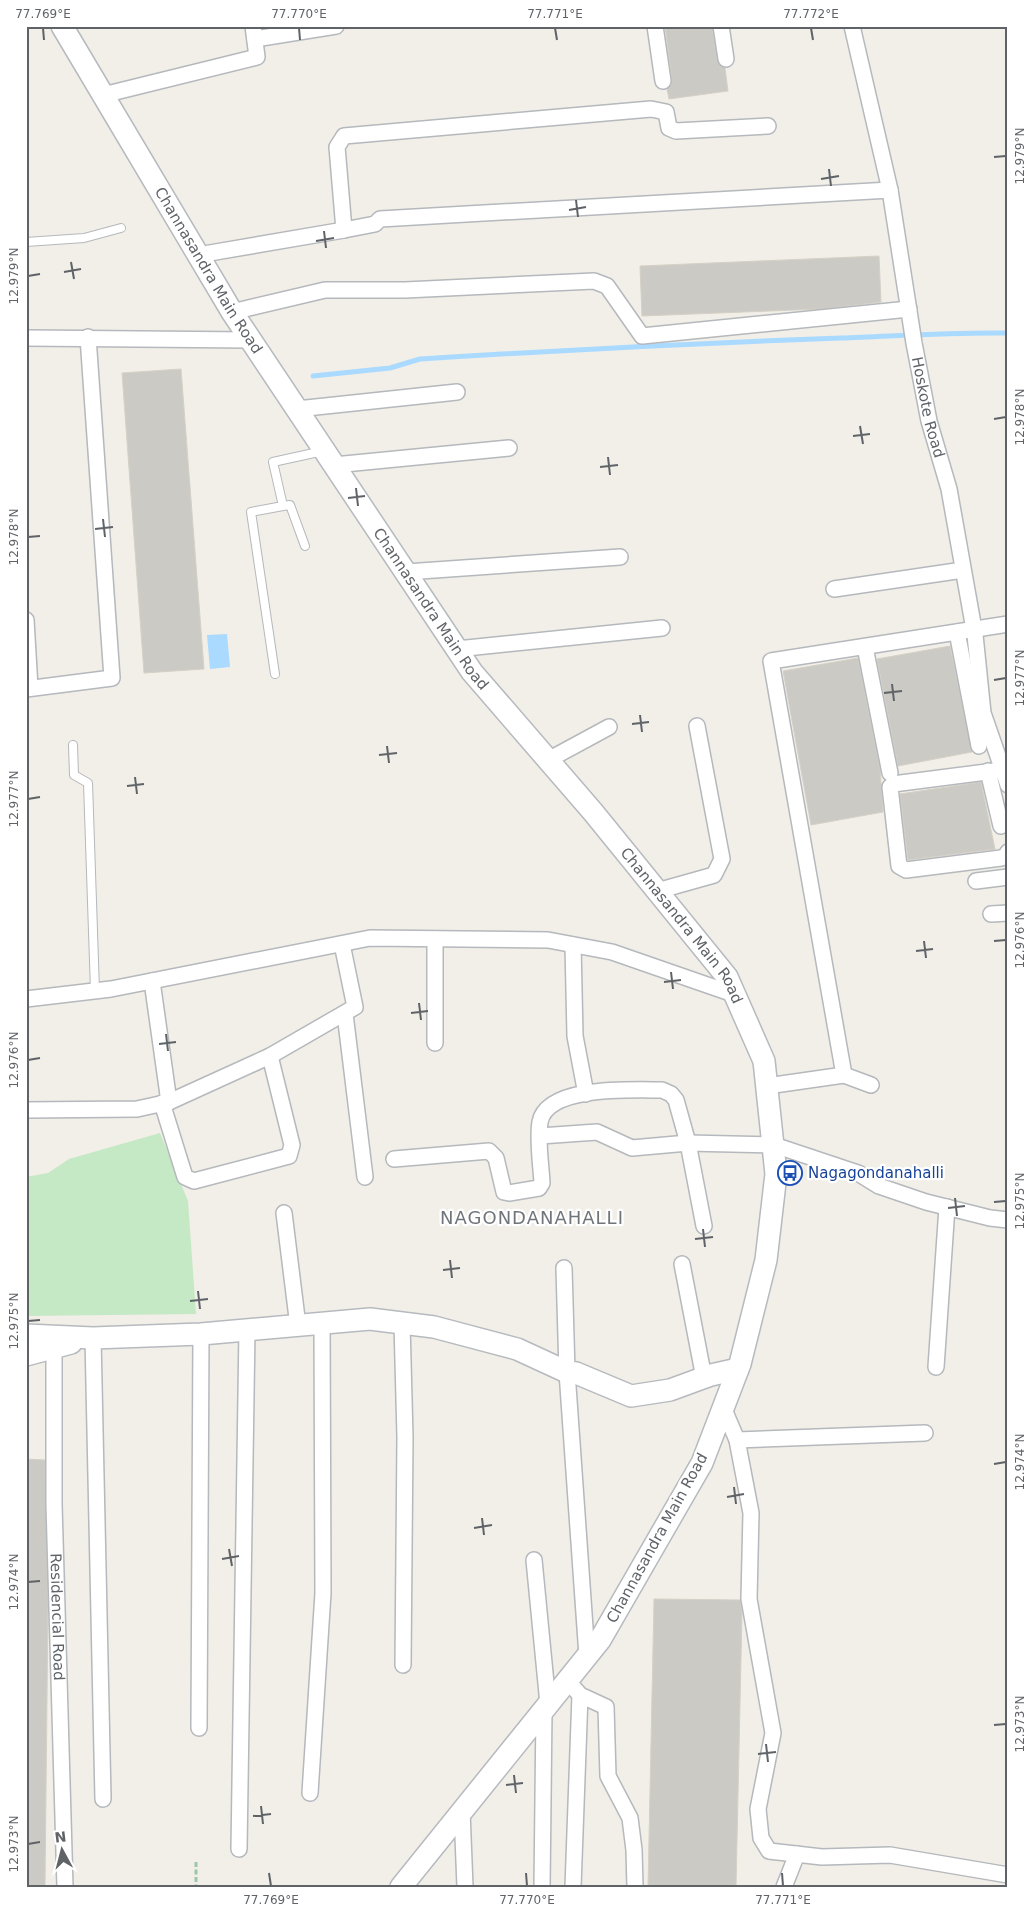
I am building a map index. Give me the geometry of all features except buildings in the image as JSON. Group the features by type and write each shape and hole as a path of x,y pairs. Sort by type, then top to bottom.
{"street":[{"name":"Channasandra Main Road","path":"62,26 232,312 472,672 548,760 727,977 764,1062 776,1174 766,1260 738,1369 702,1463 600,1640 587,1656 574,1688 546,1707 401,1887"},
{"path":"103,95 258,57 254,33 336,26"},
{"path":"655,26 663,81"},
{"path":"721,26 726,58"},
{"name":"Hoskote Road","path":"852,26 890,190 929,420 949,489 974,630 983,713 995,770 1008,785"},
{"path":"344,230 337,147 344,136 651,108 666,112 670,128 676,131 768,126"},
{"path":"198,255 375,224 380,219 890,190"},
{"path":"232,312 325,290 405,290 594,281 607,286 642,336 910,308"},
{"path":"26,620 28,688 112,678 88,337"},
{"path":"26,338 88,337 251,340"},
{"path":"297,409 457,392"},
{"path":"330,458 509,448"},
{"path":"406,572 620,557"},
{"path":"834,589 963,570"},
{"path":"844,1075 771,661 1008,624"},
{"path":"457,649 662,628"},
{"path":"957,632 978,746"},
{"path":"865,647 890,773"},
{"path":"657,891 714,875 722,859 697,726"},
{"path":"548,760 609,727"},
{"path":"995,770 1008,852 1005,857 906,870 899,866 890,788 893,784 995,770"},
{"path":"976,881 1008,877"},
{"path":"991,914 1008,913"},
{"path":"26,999 95,991 152,981 370,938 548,940 612,952 736,995"},
{"path":"435,939 435,1043"},
{"path":"26,1110 136,1109 166,1103 270,1056 355,1007 342,944"},
{"path":"573,944 575,1036 586,1094"},
{"path":"152,981 166,1103 185,1177 194,1181 289,1156 292,1145 270,1056"},
{"path":"345,1014 365,1177"},
{"path":"767,1086 844,1075 871,1085"},
{"path":"394,1159 489,1151 496,1158 504,1192 509,1193 539,1188 542,1183 540,1121 545,1111 555,1102 598,1091 662,1090 671,1094 676,1100 688,1143 704,1226"},
{"path":"540,1136 592,1131 604,1134 629,1148 688,1143 774,1145 858,1173 879,1186 947,1207 990,1218 1008,1220"},
{"path":"936,1367 947,1207"},
{"path":"284,1213 298,1326"},
{"path":"682,1264 704,1378"},
{"path":"564,1268 567,1372 587,1656"},
{"path":"26,1335 93,1338 201,1334 370,1319 434,1327 517,1349 567,1372 631,1396 670,1390 738,1369"},
{"path":"310,1793 322,1593 322,1323"},
{"path":"402,1323 405,1437 403,1665"},
{"path":"239,1849 248,1330"},
{"path":"200,1728 201,1334"},
{"path":"26,1355 93,1338"},
{"path":"93,1338 103,1799"},
{"name":"Residencial Road","path":"54,1348 54,1504 65,1887"},
{"path":"724,1407 737,1440 752,1513 749,1599 773,1733 758,1809 761,1838 769,1851 822,1857 890,1855 1008,1875"},
{"path":"737,1440 925,1432"},
{"path":"534,1560 546,1707 542,1887"},
{"path":"573,1887 574,1688"},
{"path":"574,1688 606,1707 608,1776 630,1818 634,1850 635,1887"},
{"path":"462,1811 465,1887"},
{"path":"784,1887 797,1854"}],"lane":[{"path":"26,242 84,238 121,228"},
{"path":"283,506 273,462 330,458"},
{"path":"275,674 251,512 290,505 305,546"},
{"path":"73,745 74,775 88,783 95,991"}],"path":[{"path":"196,1862 196,1887"}],"green space":[{"path":"160,1133 188,1201 196,1314 26,1316 26,1177 48,1173 69,1159"}],"water":[{"path":"227,634 230,667 210,669 207,635"}],"waterway":[{"path":"313,376 390,368 420,359 736,342 1008,333"}],"place":[{"name":"Nagagondanahalli","path":"790,1173"}],"district":[{"name":"NAGONDANAHALLI","path":"532,1217"}]}
